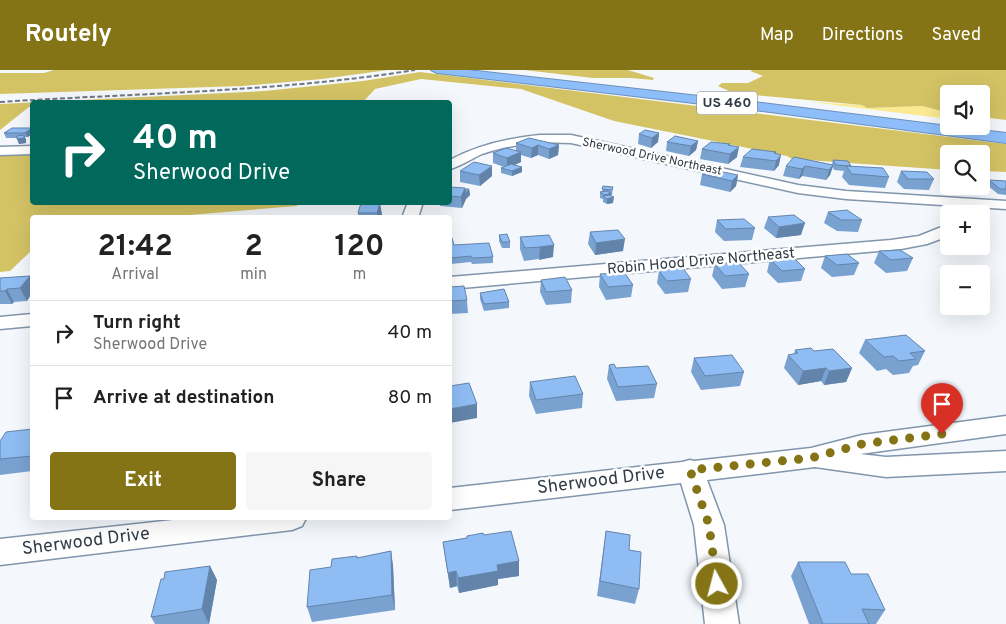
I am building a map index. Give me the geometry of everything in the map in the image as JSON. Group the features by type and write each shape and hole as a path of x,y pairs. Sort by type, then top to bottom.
{"highway":[{"name":"US 460","path":"495,70 940,122"},
{"name":"US 460","path":"442,71 770,108 1006,138"},
{"path":"990,128 1006,130"}],"street":[{"name":"Sherwood Drive Northeast","path":"452,164 481,151 508,144 553,138 571,139 798,189 940,206"},
{"path":"0,151 30,150"},
{"name":"Sherwood Drive Northeast","path":"990,206 1006,205"},
{"name":"Robin Hood Drive Northeast","path":"452,283 871,247 921,240 940,234"},
{"path":"0,323 30,320"},
{"name":"Sherwood Drive","path":"452,499 690,470 811,458 862,444 1006,425"},
{"name":"Sherwood Drive","path":"811,458 886,467 1006,461"},
{"path":"690,470 709,525 722,624"},
{"name":"Sherwood Drive","path":"0,552 275,520"}],"shaded area":[{"path":"54,70 388,70 322,79 242,86 0,94 0,73 44,73"},
{"path":"524,70 628,70 654,78 653,80 593,78"},
{"path":"1006,70 1006,120 990,118 990,85 940,85 940,111 922,106 867,108 862,105 733,93 718,86 722,83 748,83 763,76 750,71"},
{"path":"420,72 1006,144 1006,172 990,171 990,145 940,145 940,169 792,159 787,156 614,121 521,89 421,79 375,89 365,100 82,100 264,91 363,81"},
{"path":"30,102 30,107 0,130 0,104"},
{"path":"810,102 862,105 867,108 922,106 940,111 940,118"},
{"path":"0,152 30,154 30,205 297,205 190,215 30,215 30,252 10,271 0,272"}],"building":[{"path":"12,128 30,128 25,133 4,133"},
{"path":"645,130 659,133 652,138 639,134"},
{"path":"24,135 24,138 17,139 17,136"},
{"path":"675,136 698,141 691,146 667,142"},
{"path":"529,138 559,145 549,149 538,145 532,148 516,143"},
{"path":"711,142 739,147 730,154 702,149"},
{"path":"506,148 521,152 507,158 493,153"},
{"path":"752,149 776,152 774,153 781,155 776,161 743,157"},
{"path":"794,157 833,165 829,170 805,166 802,169 786,166"},
{"path":"833,160 848,161 851,166 836,165"},
{"path":"474,162 492,166 479,175 460,171"},
{"path":"511,164 522,167 512,171 501,168"},
{"path":"846,166 883,168 889,177 852,174"},
{"path":"708,169 738,175 732,181 702,174"},
{"path":"901,171 927,172 934,179 908,179"},
{"path":"990,180 1006,181 1006,189 1000,189"},
{"path":"603,186 613,187 612,190 602,189"},
{"path":"452,187 465,188 461,197 452,196"},
{"path":"607,191 611,193 605,195 600,192"},
{"path":"609,195 614,197 607,199 603,196"},
{"path":"360,205 379,205 377,213 358,213"},
{"path":"847,210 862,220 841,220 828,212"},
{"path":"794,215 805,223 779,227 768,217"},
{"path":"744,219 755,228 726,229 717,220"},
{"path":"618,230 625,239 596,243 590,232"},
{"path":"507,234 510,242 502,242 499,235"},
{"path":"549,235 554,245 540,247 525,248 520,237"},
{"path":"452,238 454,245 489,243 493,257 472,258 471,256 452,258"},
{"path":"900,250 913,258 891,260 879,251"},
{"path":"847,254 859,263 837,265 825,256"},
{"path":"793,257 805,269 782,271 770,259"},
{"path":"738,262 749,274 725,276 715,264"},
{"path":"682,267 691,279 667,281 659,271"},
{"path":"624,272 633,285 608,287 600,274"},
{"path":"30,276 20,288 0,291 0,278"},
{"path":"565,277 572,290 546,292 541,280"},
{"path":"464,286 467,300 452,301 452,287"},
{"path":"504,289 509,302 484,304 480,293"},
{"path":"906,335 925,351 910,353 916,359 899,361 893,356 884,357 865,340"},
{"path":"811,348 814,351 833,349 852,368 829,371 826,368 803,371 788,355 798,353 795,350"},
{"path":"732,355 744,372 705,376 694,358"},
{"path":"614,364 616,368 648,366 657,384 618,387 609,365"},
{"path":"575,376 583,394 536,400 530,382"},
{"path":"469,383 477,404 452,409 452,386"},
{"path":"30,429 30,456 0,459 0,441 6,432"},
{"path":"511,531 519,561 497,565 498,571 458,578 456,571 448,573 443,542 483,533 484,535"},
{"path":"606,531 630,535 629,550 641,552 639,589 600,581"},
{"path":"391,551 392,595 307,607 310,570 331,567 332,559 357,556 357,558"},
{"path":"798,562 845,562 851,574 868,574 885,610 862,609 869,624 823,624"},
{"path":"210,566 202,609 151,617 161,579 164,579 165,572"}],"railway":[{"path":"38,100 208,91 311,83 415,70"},
{"path":"0,102 30,100"}],"route":[{"path":"717,584 709,525 690,470 811,458 862,444 942,434"}]}
